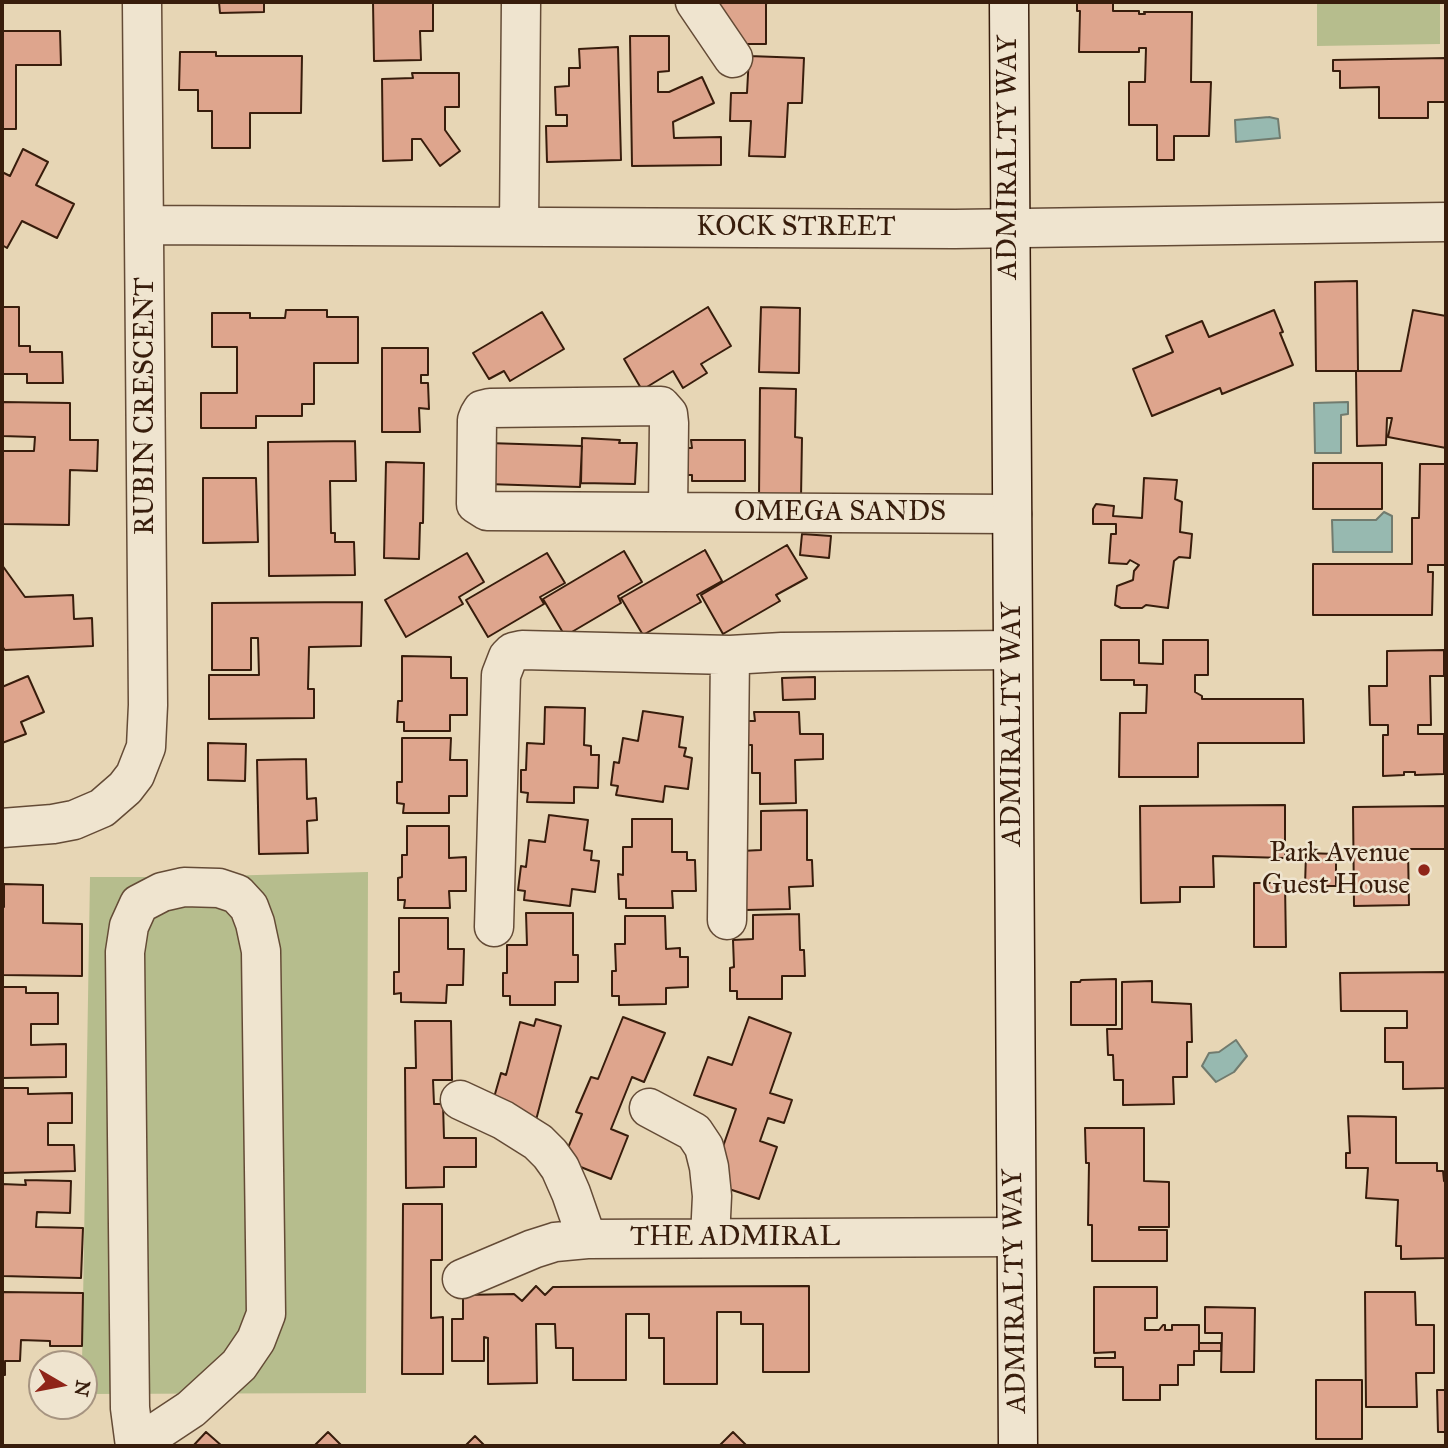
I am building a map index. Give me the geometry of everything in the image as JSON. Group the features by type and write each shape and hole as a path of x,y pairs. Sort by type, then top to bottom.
{"street":[{"name":"RUBIN CRESCENT","path":"2,828 53,824 92,814 112,800 135,775 142,758 147,729 142,2"},
{"path":"519,227 521,2"},
{"path":"695,2 733,58"},
{"name":"ADMIRALTY WAY","path":"1009,2 1018,1446"},
{"name":"KOCK STREET","path":"145,225 1009,228 1446,222"},
{"name":"OMEGA SANDS","path":"668,511 669,423 665,409 490,408 482,410 479,415 476,505 497,512 1012,514"},
{"path":"494,927 501,675 508,657 522,650 730,655 1012,650"},
{"path":"727,920 730,655"},
{"path":"184,887 219,888 237,894 249,906 256,923 261,951 266,1314 256,1340 239,1365 191,1409 135,1446 131,1408 125,952 129,926 139,904 162,892 184,887"},
{"path":"460,1100 503,1120 538,1142 550,1154 560,1168 571,1193 587,1239"},
{"path":"649,1108 694,1132 704,1147 712,1196 710,1238"},
{"name":"THE ADMIRAL","path":"462,1279 533,1249 555,1242 587,1239 1015,1237"}],"green space":[{"path":"1317,2 1440,2 1440,44 1317,46"},
{"path":"368,872 366,1393 98,1394 98,1350 82,1350 90,877"}],"water":[{"path":"1269,117 1278,119 1280,138 1236,142 1235,120"},
{"path":"1348,402 1348,414 1341,415 1341,453 1315,453 1314,403"},
{"path":"1384,512 1392,516 1392,552 1333,552 1332,520 1376,520"},
{"path":"1236,1040 1247,1056 1234,1072 1216,1082 1202,1066 1209,1053 1219,1052"}],"building":[{"path":"219,2 264,2 264,12 220,13"},
{"path":"373,2 433,2 433,31 420,31 421,60 374,61"},
{"path":"720,2 768,2 766,44 728,44 720,30"},
{"path":"1077,2 1113,2 1113,11 1139,11 1139,14 1192,12 1191,82 1211,82 1209,136 1174,136 1174,160 1157,160 1157,125 1129,125 1129,82 1145,82 1146,48 1139,48 1139,52 1079,52 1080,11 1077,11"},
{"path":"2,31 60,31 61,65 16,65 16,129 2,129"},
{"path":"630,36 669,36 669,71 658,72 658,92 669,92 702,77 714,103 673,122 674,138 721,137 721,165 632,166"},
{"path":"618,47 621,160 547,162 546,126 567,126 567,115 556,115 555,87 569,86 569,68 580,68 579,49"},
{"path":"180,52 216,52 216,56 302,56 301,113 250,113 250,148 212,148 212,111 198,111 198,90 179,90"},
{"path":"749,56 804,58 802,103 788,103 785,157 749,156 751,121 730,121 731,93 747,93"},
{"path":"1446,58 1446,102 1428,102 1428,118 1379,118 1379,87 1340,88 1340,71 1333,71 1333,60"},
{"path":"412,73 459,73 459,107 445,107 445,130 460,151 440,166 421,139 412,139 412,160 383,161 382,79 413,78"},
{"path":"23,149 48,162 36,185 74,204 57,238 22,221 7,248 2,245 2,172 10,176"},
{"path":"1357,281 1358,371 1316,371 1315,282"},
{"path":"2,307 19,307 19,346 30,346 30,352 62,352 63,383 27,383 27,374 2,374"},
{"path":"708,307 731,346 701,364 707,373 683,388 673,371 642,390 624,359"},
{"path":"761,307 800,308 799,373 759,372"},
{"path":"286,310 327,310 327,317 358,317 358,363 314,363 314,404 302,404 302,416 256,416 256,428 201,428 201,393 237,393 237,347 212,347 212,313 250,313 250,318 285,318"},
{"path":"1274,310 1293,365 1222,394 1220,388 1152,416 1133,369 1173,352 1166,336 1202,321 1209,337"},
{"path":"1413,310 1446,316 1446,448 1388,437 1392,418 1387,418 1386,445 1357,446 1356,371 1401,371"},
{"path":"542,312 564,349 510,381 504,371 489,379 473,353"},
{"path":"382,348 428,348 428,375 421,375 421,383 428,383 429,409 419,408 420,432 382,432"},
{"path":"760,388 796,389 795,437 802,438 801,498 759,498"},
{"path":"2,402 70,403 70,440 98,440 97,471 70,470 69,525 2,524 2,451 34,451 35,437 2,436"},
{"path":"582,438 637,443 635,484 581,483"},
{"path":"691,440 745,440 745,481 692,481 692,475 681,475 681,448 692,448"},
{"path":"355,441 356,481 330,481 331,533 335,533 335,542 354,542 355,575 269,576 268,442"},
{"path":"488,443 582,446 580,487 487,484"},
{"path":"386,462 424,463 423,523 420,523 419,559 384,558"},
{"path":"1313,463 1382,463 1382,509 1313,509"},
{"path":"1420,464 1446,464 1446,565 1428,565 1428,572 1433,572 1432,615 1313,615 1313,564 1412,564 1412,518 1419,518"},
{"path":"203,478 256,478 258,542 203,543"},
{"path":"1144,478 1177,480 1175,499 1182,502 1180,532 1192,534 1190,558 1179,557 1174,561 1168,608 1146,605 1142,608 1121,608 1115,605 1117,586 1133,580 1134,571 1139,565 1130,560 1127,564 1109,563 1111,534 1116,534 1116,524 1093,524 1093,509 1096,504 1114,506 1113,516 1142,518"},
{"path":"802,534 831,536 829,558 800,555"},
{"path":"787,545 807,578 776,595 780,601 723,634 701,595"},
{"path":"705,550 722,581 697,595 701,602 643,635 621,598"},
{"path":"624,551 642,582 618,596 621,603 565,636 543,599"},
{"path":"467,553 484,582 459,597 463,604 406,637 385,600"},
{"path":"547,553 565,583 540,597 544,604 488,637 466,600"},
{"path":"2,565 25,597 73,595 74,619 92,618 93,646 5,650 2,646"},
{"path":"362,602 361,646 309,647 308,689 314,689 314,718 209,719 209,675 259,675 258,638 251,638 251,670 212,670 212,603"},
{"path":"1101,640 1139,640 1139,663 1163,664 1163,640 1208,640 1208,675 1195,675 1195,692 1202,696 1202,699 1303,699 1304,743 1198,743 1198,777 1119,777 1120,713 1146,713 1147,685 1134,685 1134,680 1101,680"},
{"path":"1444,650 1444,676 1430,676 1431,725 1418,725 1418,734 1444,734 1444,774 1415,775 1415,772 1404,772 1404,775 1383,776 1383,735 1388,735 1388,725 1370,725 1369,686 1387,686 1387,651"},
{"path":"402,656 451,657 451,678 467,678 467,715 450,715 450,731 404,731 404,722 397,722 398,701 402,701"},
{"path":"28,676 44,712 21,722 26,734 2,743 2,687"},
{"path":"815,677 815,699 783,700 782,678"},
{"path":"545,707 585,708 584,745 591,746 591,755 599,755 598,788 574,787 574,803 527,802 528,793 521,792 521,770 526,770 527,743 544,744"},
{"path":"643,711 683,717 679,747 686,748 684,756 692,758 688,789 665,786 663,802 616,795 618,786 611,785 614,762 619,763 623,738 638,741"},
{"path":"754,712 799,712 800,734 823,734 823,759 795,760 796,803 760,804 760,773 752,773 752,745 747,745 748,721 755,721"},
{"path":"402,738 451,738 450,760 467,760 467,796 449,796 449,813 403,813 404,804 397,803 397,782 402,782"},
{"path":"208,743 246,744 245,781 208,780"},
{"path":"306,759 307,799 316,798 317,820 307,821 308,853 259,854 257,760"},
{"path":"1285,805 1285,858 1213,856 1214,887 1180,887 1180,902 1141,903 1140,806"},
{"path":"1445,806 1445,849 1408,849 1409,905 1354,906 1353,807"},
{"path":"807,810 807,860 812,860 813,886 789,887 790,909 745,910 741,851 761,850 761,811"},
{"path":"549,815 588,820 584,850 592,851 591,860 599,861 595,892 572,889 570,906 524,900 525,891 518,890 521,866 526,867 529,840 545,842"},
{"path":"632,819 672,819 672,852 687,852 687,860 695,860 696,891 672,891 673,908 626,908 626,899 619,899 618,874 623,875 623,847 632,847"},
{"path":"407,826 449,826 449,858 466,857 466,891 449,891 450,908 404,908 405,900 398,900 402,855 407,855"},
{"path":"1306,853 1336,854 1336,886 1305,886"},
{"path":"1254,883 1285,883 1286,947 1254,947"},
{"path":"4,884 43,885 43,923 82,924 82,976 2,975"},
{"path":"526,913 573,913 573,955 578,955 578,982 555,982 555,1005 510,1005 510,996 503,996 503,973 507,973 507,945 527,945"},
{"path":"799,914 800,950 804,950 805,976 782,976 782,999 737,999 737,991 730,991 730,968 734,967 733,940 753,939 753,915"},
{"path":"625,916 665,916 666,949 680,948 680,957 688,957 688,987 666,988 666,1004 619,1005 619,996 612,996 612,971 616,971 615,944 625,944"},
{"path":"399,918 448,918 448,949 464,949 463,985 447,985 446,1003 401,1002 401,993 394,994 394,972 399,972"},
{"path":"1446,972 1446,1088 1403,1089 1403,1062 1385,1062 1385,1028 1407,1028 1407,1011 1341,1011 1340,973"},
{"path":"1116,979 1116,1025 1071,1025 1071,982"},
{"path":"1152,981 1152,1002 1191,1004 1192,1042 1187,1042 1187,1077 1173,1077 1174,1104 1123,1105 1123,1080 1114,1080 1113,1055 1108,1055 1107,1029 1122,1029 1122,982"},
{"path":"2,987 26,987 26,993 58,993 58,1024 31,1024 31,1045 66,1044 66,1077 2,1078"},
{"path":"623,1017 665,1033 644,1082 632,1077 611,1129 628,1136 611,1179 563,1160 582,1114 576,1112 591,1077 598,1079"},
{"path":"749,1017 791,1033 770,1093 792,1100 784,1123 768,1118 760,1141 777,1147 759,1199 720,1186 717,1164 736,1109 694,1095 708,1057 732,1065"},
{"path":"536,1019 561,1026 536,1120 491,1108 501,1073 506,1075 520,1022 534,1026"},
{"path":"415,1021 451,1021 452,1080 433,1080 434,1104 443,1104 444,1138 476,1138 476,1167 444,1167 444,1187 406,1188 405,1068 416,1068"},
{"path":"2,1088 28,1088 28,1094 72,1093 72,1123 48,1123 48,1145 74,1145 75,1171 2,1173"},
{"path":"1348,1116 1396,1117 1396,1163 1437,1163 1437,1171 1443,1171 1446,1182 1446,1258 1401,1259 1401,1246 1396,1246 1398,1200 1366,1198 1368,1168 1346,1168 1346,1153 1350,1153"},
{"path":"1085,1128 1144,1128 1144,1181 1169,1182 1169,1227 1139,1227 1139,1230 1167,1230 1167,1261 1092,1261 1092,1225 1088,1225 1089,1163 1086,1163"},
{"path":"25,1180 71,1181 70,1213 37,1212 36,1227 83,1228 81,1278 2,1276 2,1184 26,1185"},
{"path":"403,1204 442,1204 442,1260 431,1260 431,1318 443,1317 443,1374 402,1374"},
{"path":"536,1286 545,1295 553,1287 809,1286 809,1372 763,1372 763,1324 741,1324 741,1312 717,1312 717,1384 664,1384 664,1338 649,1338 649,1314 626,1314 626,1380 573,1380 573,1348 556,1348 555,1324 536,1324 537,1383 488,1384 488,1338 484,1337 484,1361 452,1361 452,1319 463,1319 463,1295 514,1294 522,1301"},
{"path":"1094,1287 1157,1287 1157,1318 1145,1318 1145,1330 1159,1330 1163,1325 1165,1330 1172,1330 1172,1325 1199,1325 1199,1351 1194,1351 1194,1365 1178,1365 1178,1385 1160,1385 1160,1400 1123,1400 1123,1367 1095,1367 1095,1358 1115,1358 1115,1352 1094,1353"},
{"path":"2,1292 83,1293 82,1346 50,1346 50,1341 21,1340 20,1361 5,1361 5,1375 2,1375"},
{"path":"1365,1292 1415,1292 1416,1325 1434,1325 1434,1373 1416,1373 1417,1407 1366,1407"},
{"path":"1205,1307 1255,1308 1254,1372 1221,1372 1222,1333 1205,1333"},
{"path":"1199,1343 1221,1343 1221,1351 1199,1351"},
{"path":"1316,1380 1362,1380 1362,1439 1316,1439"},
{"path":"1437,1390 1446,1390 1446,1432 1438,1432"},
{"path":"206,1432 222,1446 193,1446"},
{"path":"328,1432 342,1446 314,1446"},
{"path":"733,1432 747,1446 719,1446"},
{"path":"475,1436 485,1446 465,1446"}],"place":[{"name":"Park Avenue Guest House","path":"1424,870"}]}
